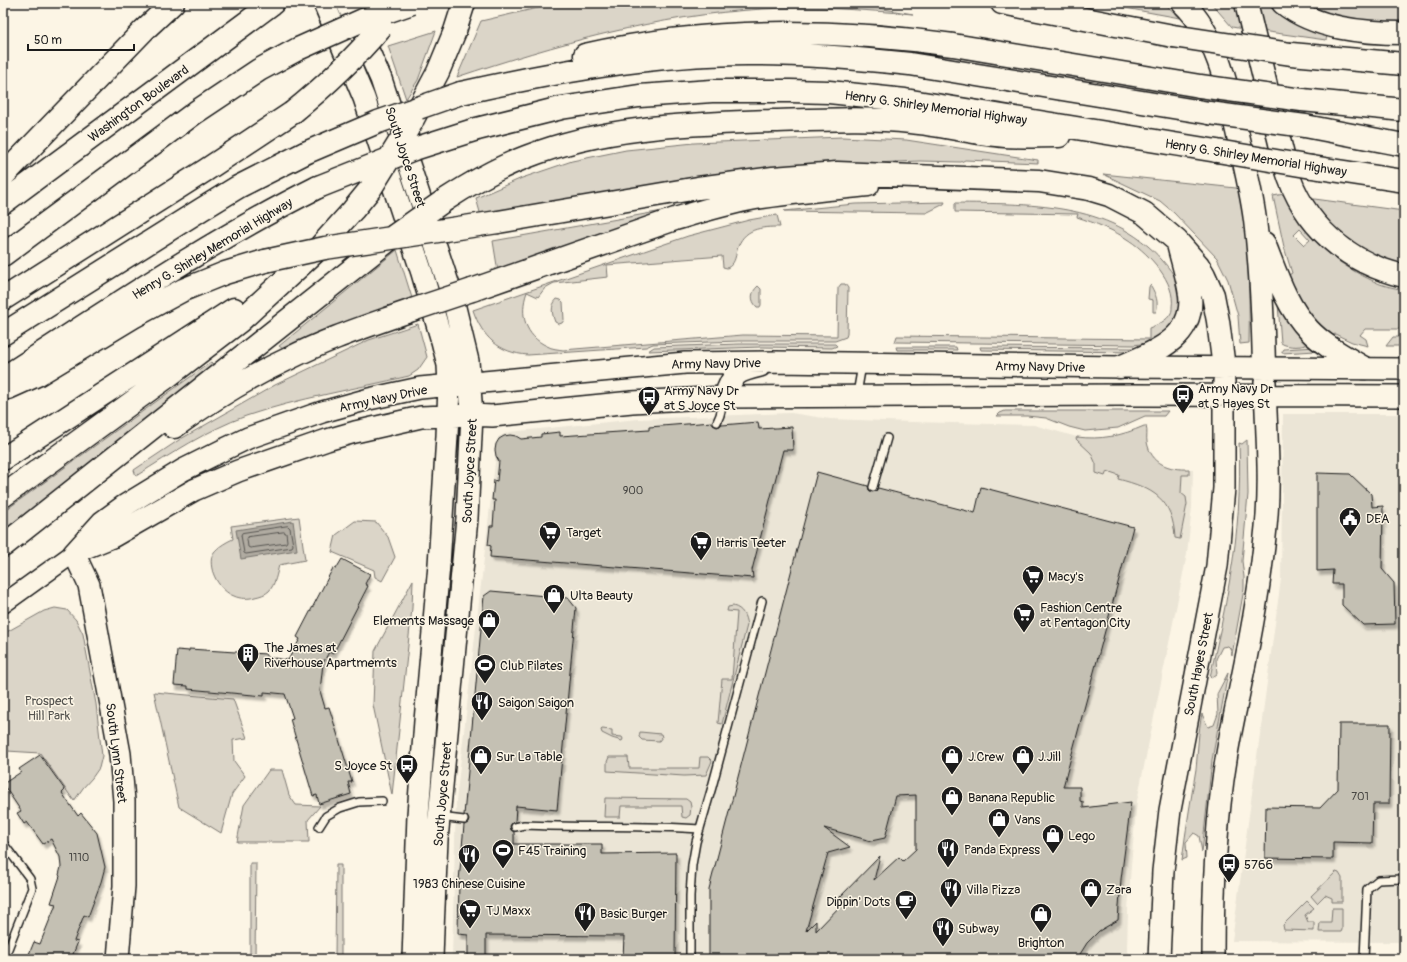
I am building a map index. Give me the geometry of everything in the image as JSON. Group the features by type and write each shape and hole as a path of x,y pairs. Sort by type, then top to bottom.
{"highway":[{"path":"3,176 34,146 144,30 173,3"},
{"name":"Washington Boulevard","path":"3,203 273,3"},
{"path":"3,255 196,112 259,70 298,49 372,3"},
{"path":"3,299 292,114 329,82 367,43 400,3"},
{"path":"298,49 363,20 412,3"},
{"path":"3,496 161,381 240,321 326,240 371,188 412,122 438,72 455,31 464,3"},
{"path":"1002,3 1173,36 1291,54 1404,64"},
{"path":"1183,3 1196,17 1209,38 1224,79 1238,134 1254,218 1262,298 1264,368"},
{"path":"1246,3 1286,168 1295,193 1301,204 1317,226 1328,237 1353,256 1366,264 1404,276"},
{"path":"1282,3 1310,19 1342,28 1379,33 1404,33"},
{"path":"3,334 226,194 305,152 378,122 461,93 550,65 616,48 691,37 766,32 842,34 915,40 1200,86 1302,100 1404,110"},
{"path":"461,93 558,73 629,62 710,55 789,54 910,64 1208,113 1305,126 1404,145"},
{"name":"Henry G. Shirley Memorial Highway","path":"3,378 213,245 282,205 318,187 408,152 477,129 561,108 639,96 712,91 790,90 905,100 1404,181"},
{"path":"1302,100 1404,100"},
{"path":"3,546 394,236 445,200 499,169 527,156 591,137 665,127 724,123 858,119 911,122 1005,136 1124,136"},
{"path":"1305,126 1404,133"},
{"path":"3,390 37,375 132,317 183,290 225,273 265,261 325,248 498,222 698,188 773,178 837,173 1039,182 1089,189 1109,195 1144,213 1177,241 1198,264 1213,295 1224,368"},
{"path":"39,518 107,478 187,418 238,385 267,369 324,343 412,310 676,219 728,204 754,198 805,191 937,178"},
{"path":"1254,218 1283,290 1295,314 1316,336 1337,352 1364,368"},
{"path":"1120,367 1158,350 1167,344 1184,327 1189,309 1190,294 1177,241"},
{"path":"3,459 293,272"}],"main road":[{"name":"South Joyce Street","path":"324,3 364,98 422,274 448,365 451,569 429,816 413,959"},
{"name":"South Joyce Street","path":"346,3 380,79 452,295 468,361 472,415 467,523 451,569"},
{"name":"Army Navy Drive","path":"74,553 102,522 124,506 183,470 225,448 248,438 303,419 369,399 420,388 685,363 776,362 1404,369"},
{"path":"725,397 728,383 738,373 746,369 776,362"},
{"name":"South Hayes Street","path":"1159,959 1163,871 1170,810 1217,566 1224,488 1224,368"},
{"path":"1213,959 1216,859 1225,767 1260,578 1266,526 1268,475 1264,368"},
{"name":"Army Navy Drive","path":"74,553 112,537 194,490 238,471 300,449 355,432 421,417 472,415 492,416 632,402 725,397 1224,395 1404,396"},
{"name":"South Lynn Street","path":"74,553 89,585 120,754 124,801 124,893 118,959"},
{"name":"South Joyce Street","path":"429,816 432,959"}],"street":[{"name":"Army Navy Drive","path":"3,604 74,553"}],"lane":[{"path":"857,396 862,364"},
{"path":"717,422 725,397"},
{"path":"873,487 887,438"},
{"path":"690,959 690,896 692,865 696,842 762,601"},
{"path":"319,827 326,816 340,808 360,802 382,801"},
{"path":"429,816 464,820"},
{"path":"515,827 524,825 594,828 672,827 700,829"},
{"path":"3,843 30,879 32,888 4,959"},
{"path":"1364,959 1367,889 1378,880 1400,879 1404,882"}],"shaded area":[{"path":"791,413 830,419 1034,425 1077,437 1090,439 1115,437 1146,426 1147,441 1150,452 1159,463 1168,468 1177,470 1193,469 1192,507 1187,554 1137,801 1128,911 1127,950 1131,956 1131,959 452,959 456,801 498,437 509,432 638,419"},
{"path":"1283,414 1404,414 1404,942 1232,941 1281,579"}],"green space":[{"path":"568,3 849,3 913,14 800,8 724,12 646,24 608,33 532,53 457,77 481,21 542,7"},
{"path":"1098,3 1164,3 1180,18"},
{"path":"1211,3 1236,3 1243,29 1232,27"},
{"path":"1254,3 1268,3 1270,7 1296,24 1327,35 1326,40 1261,31"},
{"path":"1298,3 1404,3 1404,26 1343,21"},
{"path":"436,31 418,80 406,99 388,46"},
{"path":"842,137 906,140 1038,160 1038,163 965,160 961,162 920,161 851,164 481,216 476,198 522,178 572,161 626,150 694,143"},
{"path":"1103,174 1236,188 1240,191 1248,267 1249,343 1240,344 1238,316 1228,280 1217,258 1174,213 1160,201"},
{"path":"1284,194 1295,216 1312,238 1344,265 1355,272 1383,285 1404,290 1404,301 1400,301 1400,329 1365,329 1360,335 1366,339 1368,346 1352,342 1335,334 1330,337 1308,318 1291,284 1289,275 1292,273 1284,247 1273,196","holes":["1300,229 1310,240 1304,245 1294,235"]},
{"path":"1307,198 1404,211 1404,269 1349,244"},
{"path":"945,202 944,204 926,213 784,211 855,204"},
{"path":"955,203 1038,206 1093,216 1118,226 1141,241 1162,260 1173,274 1180,291 1180,319 1157,342 1133,345 895,342 897,336 1149,339 1149,328 1164,320 1171,312 1172,298 1170,288 1160,270 1145,253 1118,233 1077,217 1078,214 955,212"},
{"path":"674,209 498,272 493,241"},
{"path":"777,215 780,227 760,228 748,233 740,243 733,263 727,268 723,267 722,256 607,265 608,277 554,283 545,288 538,297 527,292 524,308 526,324 533,336 539,342 551,348 563,350 743,335 837,336 838,288 841,284 845,284 848,288 846,337 835,341 739,341 653,344 646,347 528,355 508,351 493,342 481,328 473,310 688,236 749,220"},
{"path":"397,250 412,298 334,327 283,349 279,346"},
{"path":"1150,285 1156,299 1156,312 1153,312 1153,300 1148,299"},
{"path":"758,286 761,289 760,307 757,307 752,299 753,293"},
{"path":"557,299 563,302 564,320 559,324 555,322 552,313 553,304"},
{"path":"1278,304 1311,343 1288,346 1281,343"},
{"path":"418,324 427,357 418,370 409,376 307,399 246,416 203,435 136,476 134,470 179,440 275,385 369,340"},
{"path":"1393,337 1404,337 1404,346 1386,346"},
{"path":"739,344 835,344 837,346 832,348 761,347 648,351 654,347"},
{"path":"896,347 956,347 957,350 897,350"},
{"path":"980,347 1142,348 1134,352 981,350"},
{"path":"1316,347 1316,351 1282,353 1284,349"},
{"path":"211,362 215,366 3,533 3,512"},
{"path":"1005,411 1168,411 1164,416 1145,416 1118,428 1085,431 1069,427 1046,418 1027,416 997,416"},
{"path":"1144,426 1147,428 1147,440 1152,456 1168,467 1189,469 1189,475 1182,475 1181,493 1186,497 1187,504 1180,539 1175,538 1170,514 1159,497 1151,491 1118,479 1119,475 1107,471 1105,476 1096,473 1096,464 1091,453 1076,439 1077,437 1094,438 1111,436"},
{"path":"1247,440 1248,494 1242,561 1244,589 1232,655 1228,646 1222,647 1216,659 1217,674 1211,678 1228,590 1235,544 1239,494 1239,443 1242,444"},
{"path":"299,517 305,560 279,565 277,575 269,591 257,597 236,597 224,590 216,580 211,562 213,553 218,548 233,539 231,526"},
{"path":"355,521 376,522 388,537 395,557 382,581 375,577 374,570 332,552 336,535"},
{"path":"413,580 412,608 392,795 373,705 375,651"},
{"path":"733,606 743,613 747,625 722,724 718,723 722,679 732,679 737,612 727,611 728,607"},
{"name":"Prospect Hill Park","path":"55,608 67,610 76,620 83,634 96,704 102,756 99,768 74,801 40,753 7,751 3,754 3,634 44,611"},
{"path":"1228,673 1212,760 1202,852 1199,836 1194,833 1186,842 1187,858 1182,860 1196,769 1202,714 1208,727 1214,725 1218,714 1217,694"},
{"path":"154,692 233,699 247,738 233,740 234,761 245,776 232,794 221,833 179,807"},
{"path":"602,729 612,730 612,736 622,737 622,741 602,733"},
{"path":"640,732 661,734 662,737 659,741 642,740 639,737"},
{"path":"609,757 628,757 629,768 699,768 700,757 708,757 712,761 706,775 684,776 607,771 607,762"},
{"path":"269,770 282,770 289,795 296,805 320,806 308,820 309,842 237,842 244,805"},
{"path":"605,798 686,799 690,802 690,815 686,818 682,817 681,806 621,806 620,817 604,817"},
{"path":"250,863 256,863 255,959 250,959"},
{"path":"336,865 341,865 341,959 335,959"},
{"path":"1336,872 1339,873 1342,878 1342,902 1332,902 1332,898 1325,895 1317,903 1311,896"},
{"path":"1307,901 1314,908 1305,915 1308,922 1314,922 1314,931 1284,930 1283,925"},
{"path":"1332,908 1342,908 1341,932 1319,932 1320,922 1331,922"}],"water":[{"path":"293,521 297,550 241,559 236,530"}],"building":[{"path":"712,422 713,425 717,427 722,423 722,425 758,422 759,429 792,427 793,450 783,450 752,570 753,578 490,557 491,546 488,545 490,526 493,526 495,500 492,500 494,480 497,481 499,461 495,450 499,439 510,435 521,439 541,437 541,434 560,432 560,436 649,430 649,427"},
{"path":"817,472 868,486 869,490 872,492 876,491 878,488 975,513 981,487 1133,527 1063,787 1080,787 1080,801 1083,802 1083,808 1131,802 1121,879 1118,920 1099,931 1087,943 1077,959 709,959 709,889","holes":["916,795 916,849 903,861 899,857 874,880 880,856 839,898 844,902 816,931 816,921 806,931 828,853 850,847 824,828 871,841 885,838 896,796"]},
{"name":"DEA","path":"1317,473 1350,474 1371,494 1372,507 1383,506 1382,569 1394,583 1395,624 1363,625 1342,605 1342,584 1332,584 1333,570 1317,571"},
{"name":"The James at Riverhouse Apartmemts","path":"342,559 370,574 365,584 368,586 333,654 329,652 323,663 320,691 325,708 329,707 352,782 348,782 351,794 319,804 317,795 313,796 290,719 293,718 285,694 264,692 264,696 188,689 188,686 174,685 177,650 189,651 189,649 266,654 266,657 288,660 300,639 297,637 333,568 336,569"},
{"path":"491,591 568,598 576,608 557,810 516,806 515,822 510,826 511,830 514,832 514,844 602,844 602,854 676,853 675,959 623,959 624,936 486,935 486,959 468,959 468,935 458,934 459,881 464,825 468,823 469,820 467,816 464,815 484,596"},
{"path":"1339,724 1390,724 1389,804 1373,804 1372,843 1333,842 1333,859 1265,858 1266,807 1320,808 1338,789"},
{"path":"40,755 65,790 62,793 78,816 81,813 97,833 105,867 88,917 84,915 74,941 78,942 71,959 27,959 34,942 40,944 56,904 51,903 60,876 60,857 51,839 43,844 27,822 24,824 17,813 21,811 3,784 21,772 19,769"}],"place":[{"name":"Army Navy Dr at S Hayes St","path":"1183,414"},
{"name":"Army Navy Dr at S Joyce St","path":"649,416"},
{"name":"DEA","path":"1350,538"},
{"name":"Target","path":"550,552"},
{"name":"Harris Teeter","path":"701,562"},
{"name":"Macy's","path":"1033,596"},
{"name":"Ulta Beauty","path":"554,614"},
{"name":"Fashion Centre at Pentagon City","path":"1024,634"},
{"name":"Elements Massage","path":"489,640"},
{"name":"The James at Riverhouse Apartmemts","path":"248,674"},
{"name":"Club Pilates","path":"485,684"},
{"name":"Saigon Saigon","path":"482,722"},
{"name":"Sur La Table","path":"481,776"},
{"name":"J.Crew","path":"952,776"},
{"name":"J.Jill","path":"1023,776"},
{"name":"S Joyce St","path":"407,784"},
{"name":"Banana Republic","path":"952,816"},
{"name":"Vans","path":"999,838"},
{"name":"Lego","path":"1053,854"},
{"name":"Panda Express","path":"948,868"},
{"name":"F45 Training","path":"503,870"},
{"name":"1983 Chinese Cuisine","path":"469,874"},
{"name":"5766","path":"1229,884"},
{"name":"Villa Pizza","path":"951,908"},
{"name":"Zara","path":"1091,908"},
{"name":"Dippin' Dots","path":"906,920"},
{"name":"TJ Maxx","path":"470,930"},
{"name":"Basic Burger","path":"585,932"},
{"name":"Brighton","path":"1041,934"},
{"name":"Subway","path":"943,948"}]}
